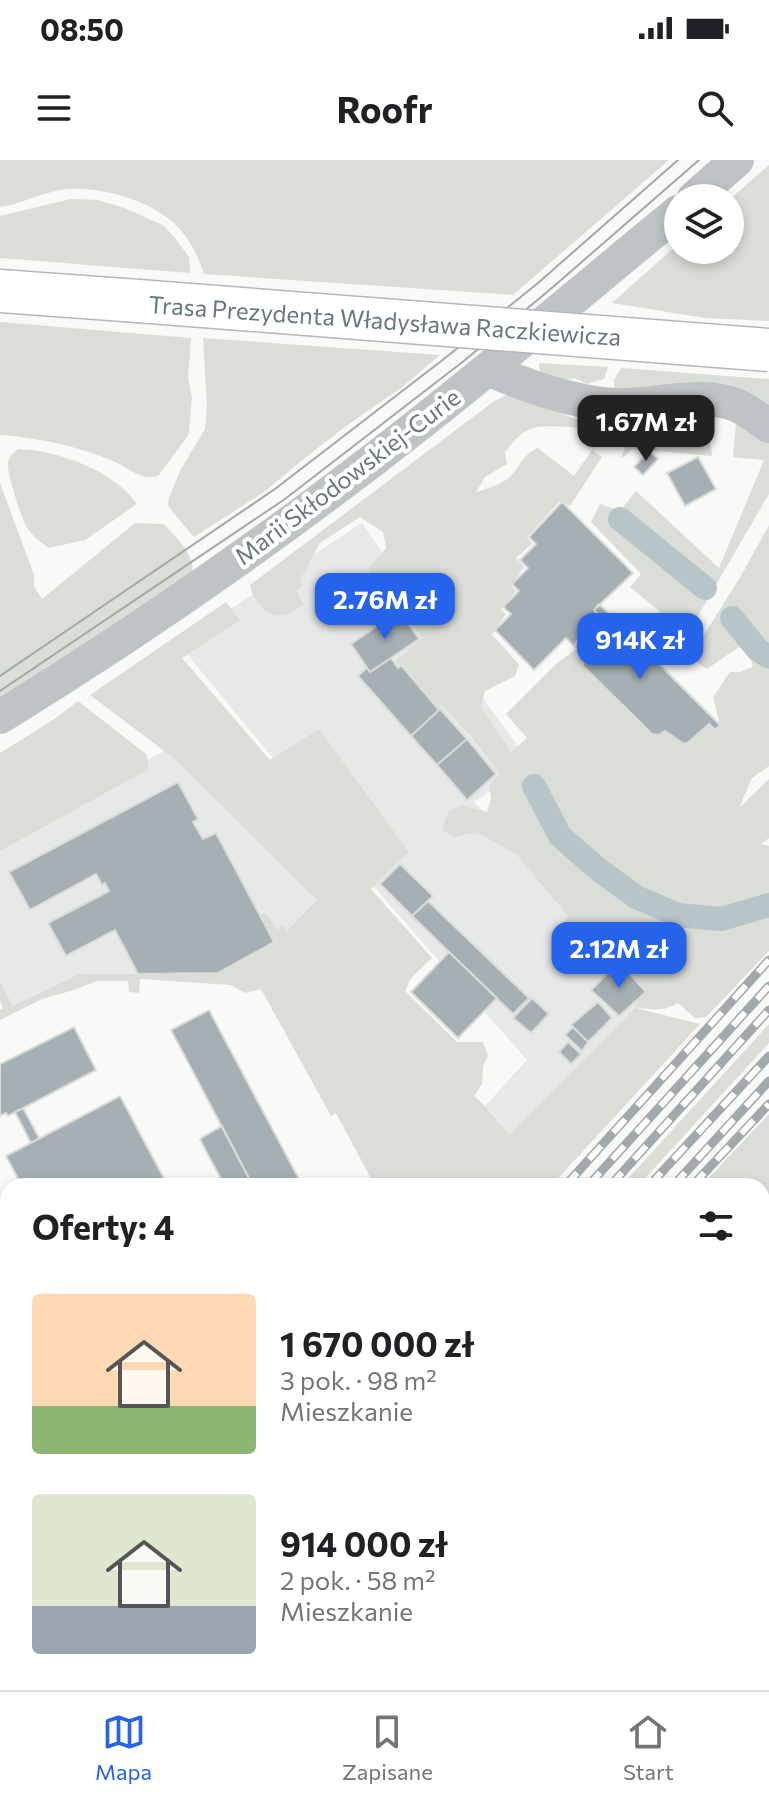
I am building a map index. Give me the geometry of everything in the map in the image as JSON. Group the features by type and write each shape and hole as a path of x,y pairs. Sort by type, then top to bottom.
{"main road":[{"name":"Trasa Prezydenta Władysława Raczkiewicza","path":"0,291 769,350"}],"street":[{"path":"710,184 737,160"},
{"name":"Marii Skłodowskiej-Curie","path":"0,717 148,623 266,540 488,369 664,224"},
{"path":"488,369 547,391 610,404 640,405 713,399 735,404 769,426"}],"shaded area":[{"path":"0,160 669,160 513,295 204,274 193,248 176,225 138,201 89,189 74,189 0,207"},
{"path":"769,165 769,321 705,318 612,303 664,257 664,264 744,264 744,187"},
{"path":"71,199 98,200 163,225 189,257 190,273 0,258 0,216"},
{"path":"0,322 191,338 189,434 159,475 141,476 113,461 72,447 0,435"},
{"path":"203,338 440,355 264,492 194,537 168,504 181,469 205,429 207,406"},
{"path":"539,363 608,367 604,379 587,384 575,378 559,381 540,374"},
{"path":"621,368 769,379 769,414 614,394 614,380"},
{"path":"512,392 575,419 601,419 610,428 545,426 530,429 505,452 507,464 485,477 476,492 506,480 538,448 574,476 592,450 602,457 570,506 560,501 527,537 532,544 516,558 524,567 511,585 516,591 501,609 506,614 492,635 519,664 515,676 485,691 481,707 511,752 527,738 506,714 555,665 576,649 584,658 583,666 652,734 660,735 665,731 684,744 709,724 715,730 720,725 713,697 730,672 752,667 751,655 739,647 707,669 699,664 694,651 769,525 769,766 752,778 739,808 769,779 769,838 761,844 769,846 769,951 706,1017 695,1018 678,1003 657,1009 634,1006 647,990 586,932 579,931 569,941 563,936 561,927 568,916 516,854 476,832 454,837 442,830 449,810 462,805 487,812 491,798 489,786 500,774 471,736 441,705 438,707 402,663 398,664 396,660 422,638 396,600 373,613 366,610 355,591 374,580 368,569 386,548 383,532 360,517 320,543 300,580 302,586 296,591 304,604 289,613 274,615 262,608 250,585 493,402"},
{"path":"698,415 708,434 712,456 632,449 621,459 628,439 642,417"},
{"path":"736,424 769,437 769,494 695,621 672,626 630,587 641,574 591,522 600,504 620,511 636,491 719,568 764,460 733,457"},
{"path":"18,449 50,453 84,464 114,482 137,504 85,540 49,548 26,526 15,495 8,464"},
{"path":"0,483 34,575 34,586 42,599 135,523 164,524 188,553 193,574 0,701"},
{"path":"362,523 531,764 474,802 662,991 509,1135 485,1106 527,1060 364,876 323,819 178,643"},
{"path":"226,602 240,620 182,658 270,760 319,729 409,852 371,889 432,958 411,978 405,991 457,1042 483,1042 488,1056 483,1066 482,1084 474,1096 509,1135 635,1008 700,1024 558,1178 371,1178 336,1113 331,1116 261,989 245,993 230,985 140,979 139,993 129,992 128,981 97,981 42,999 0,1020 0,1010 3,1008 0,982 13,1006 79,974 219,974 275,944 260,915 266,914 278,930 283,925 287,931 317,900 175,759 90,695"},
{"path":"78,701 146,754 147,770 0,851 0,753"},
{"path":"169,748 324,900 283,946 222,978 79,974 12,1008 0,986 0,843"},
{"path":"769,1024 769,1043 645,1178 628,1178"},
{"path":"769,1114 769,1178 709,1178"}],"building":[{"path":"649,451 658,459 643,475 634,467"},
{"path":"698,457 716,489 685,506 667,473"},
{"path":"562,502 633,573 594,610 600,616 575,647 566,638 534,670 495,630 511,614 503,607 519,591 512,584 528,568 520,560 536,544 529,537"},
{"path":"599,604 720,725 715,730 709,724 684,744 665,731 659,735 652,734 583,666 584,658 575,644 600,616 594,610"},
{"path":"399,611 419,639 370,672 351,644"},
{"path":"391,658 398,668 401,665 439,710 411,736 358,676 367,668 370,672"},
{"path":"440,709 467,739 437,765 411,736"},
{"path":"467,739 496,774 467,800 437,765"},
{"path":"178,782 198,819 193,822 203,839 216,833 274,942 218,973 138,974 115,930 66,956 48,923 109,891 105,883 102,885 96,874 30,910 9,872"},
{"path":"400,864 433,896 412,916 380,884"},
{"path":"428,901 529,998 513,1014 412,916"},
{"path":"449,952 497,998 458,1038 411,992"},
{"path":"619,962 646,992 619,1016 591,990"},
{"path":"532,998 549,1014 531,1033 513,1018"},
{"path":"598,1002 612,1018 588,1042 571,1025"},
{"path":"209,1010 298,1178 249,1178 171,1030"},
{"path":"74,1027 96,1070 8,1116 6,1113 0,1116 0,1064"},
{"path":"573,1027 588,1042 582,1051 565,1035"},
{"path":"568,1042 581,1054 571,1064 559,1052"},
{"path":"120,1096 164,1178 18,1178 6,1156"},
{"path":"23,1108 39,1138 31,1143 15,1112"},
{"path":"222,1126 249,1178 221,1178 200,1139"}],"waterway":[{"path":"620,519 705,588"},
{"path":"732,618 758,650 769,657"},
{"path":"534,786 560,836 636,897 678,915 721,919 769,905"}],"tram line":[{"path":"0,676 275,489 538,283 678,160"},
{"path":"0,691 285,499 465,360 699,160"}],"railway":[{"path":"572,1178 769,960"},
{"path":"595,1178 769,986"},
{"path":"617,1178 769,1010"},
{"path":"656,1178 769,1056"},
{"path":"680,1178 769,1081"},
{"path":"700,1178 769,1104"}]}
